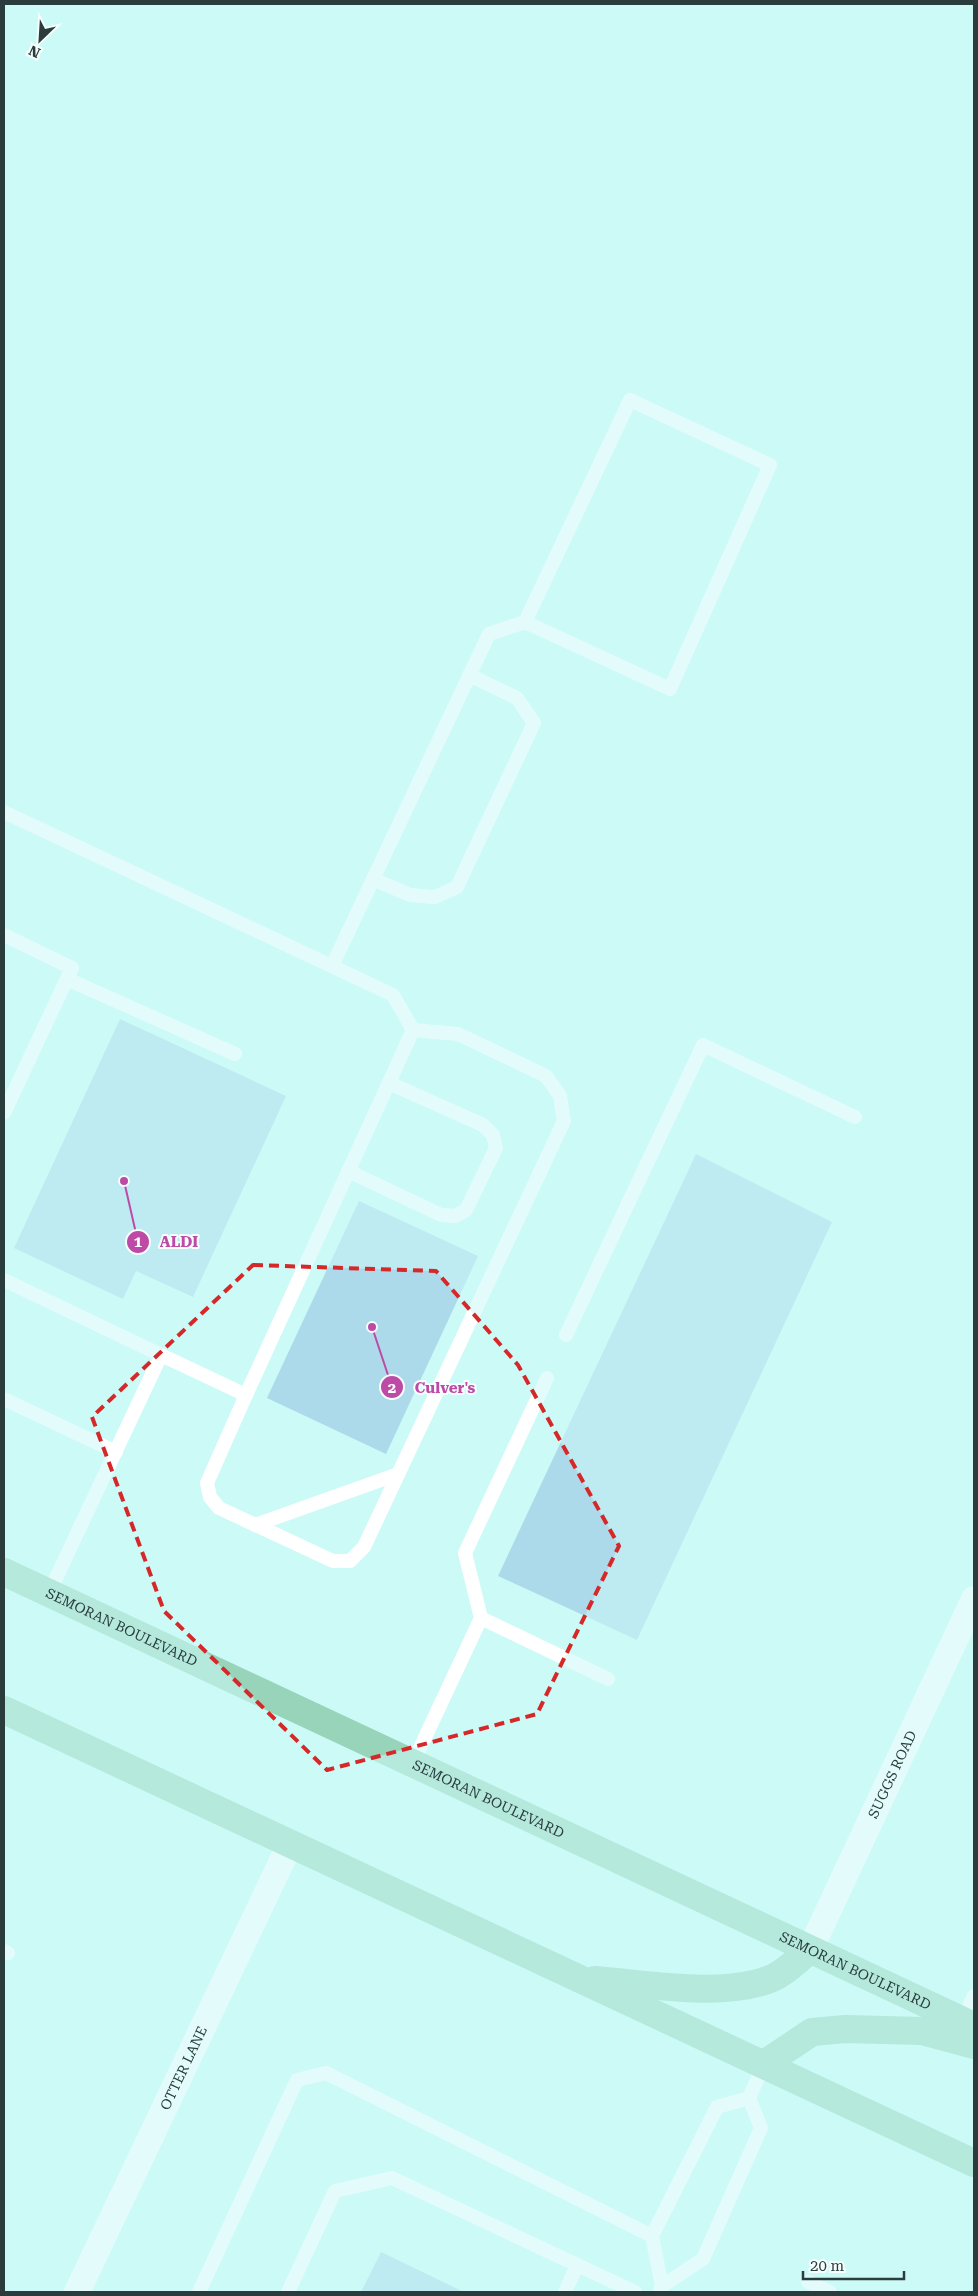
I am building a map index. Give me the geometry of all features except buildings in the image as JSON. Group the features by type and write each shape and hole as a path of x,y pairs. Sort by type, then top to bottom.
{"main road":[{"name":"SEMORAN BOULEVARD","path":"4,1572 968,2024"},
{"path":"4,1710 764,2064 974,2164"},
{"path":"576,1978 704,1988 746,1986 772,1979 810,1950"},
{"path":"764,2064 812,2032 845,2029 922,2031 974,2045"}],"street":[{"name":"SUGGS ROAD","path":"810,1950 974,1599"},
{"name":"OTTER LANE","path":"77,2292 290,1844"}],"lane":[{"path":"332,966 489,634 525,622 670,689 770,465 630,400 525,622"},
{"path":"373,879 410,895 435,897 458,887 534,723 516,698 469,675"},
{"path":"4,812 392,995 413,1030"},
{"path":"4,935 72,968 4,1113"},
{"path":"67,979 234,1054"},
{"path":"413,1030 458,1034 546,1076 560,1096 564,1121 364,1548 350,1561 333,1561 219,1508 210,1497 207,1483 413,1030"},
{"path":"566,1335 703,1045 855,1117"},
{"path":"348,1171 441,1216 455,1216 466,1210 496,1148 493,1136 483,1125 389,1083"},
{"path":"4,1280 246,1395"},
{"path":"49,1593 162,1355"},
{"path":"413,1764 482,1618 465,1553 547,1378"},
{"path":"4,1399 116,1452"},
{"path":"255,1525 398,1474"},
{"path":"482,1618 608,1678"},
{"path":"968,2024 974,1996"},
{"path":"749,2098 717,2106 652,2236 661,2289 703,2259 762,2128 749,2098 764,2064"},
{"path":"200,2292 297,2080 326,2073 652,2236"},
{"path":"288,2292 335,2191 392,2178 635,2292"},
{"path":"565,2292 577,2265"},
{"path":"808,2282 830,2292"}],"highlighted area":[{"path":"253,1265 436,1271 518,1365 619,1546 537,1714 327,1770 164,1611 92,1417"}],"place":[{"name":"ALDI","path":"124,1181"},
{"name":"Culver's","path":"372,1327"}]}
